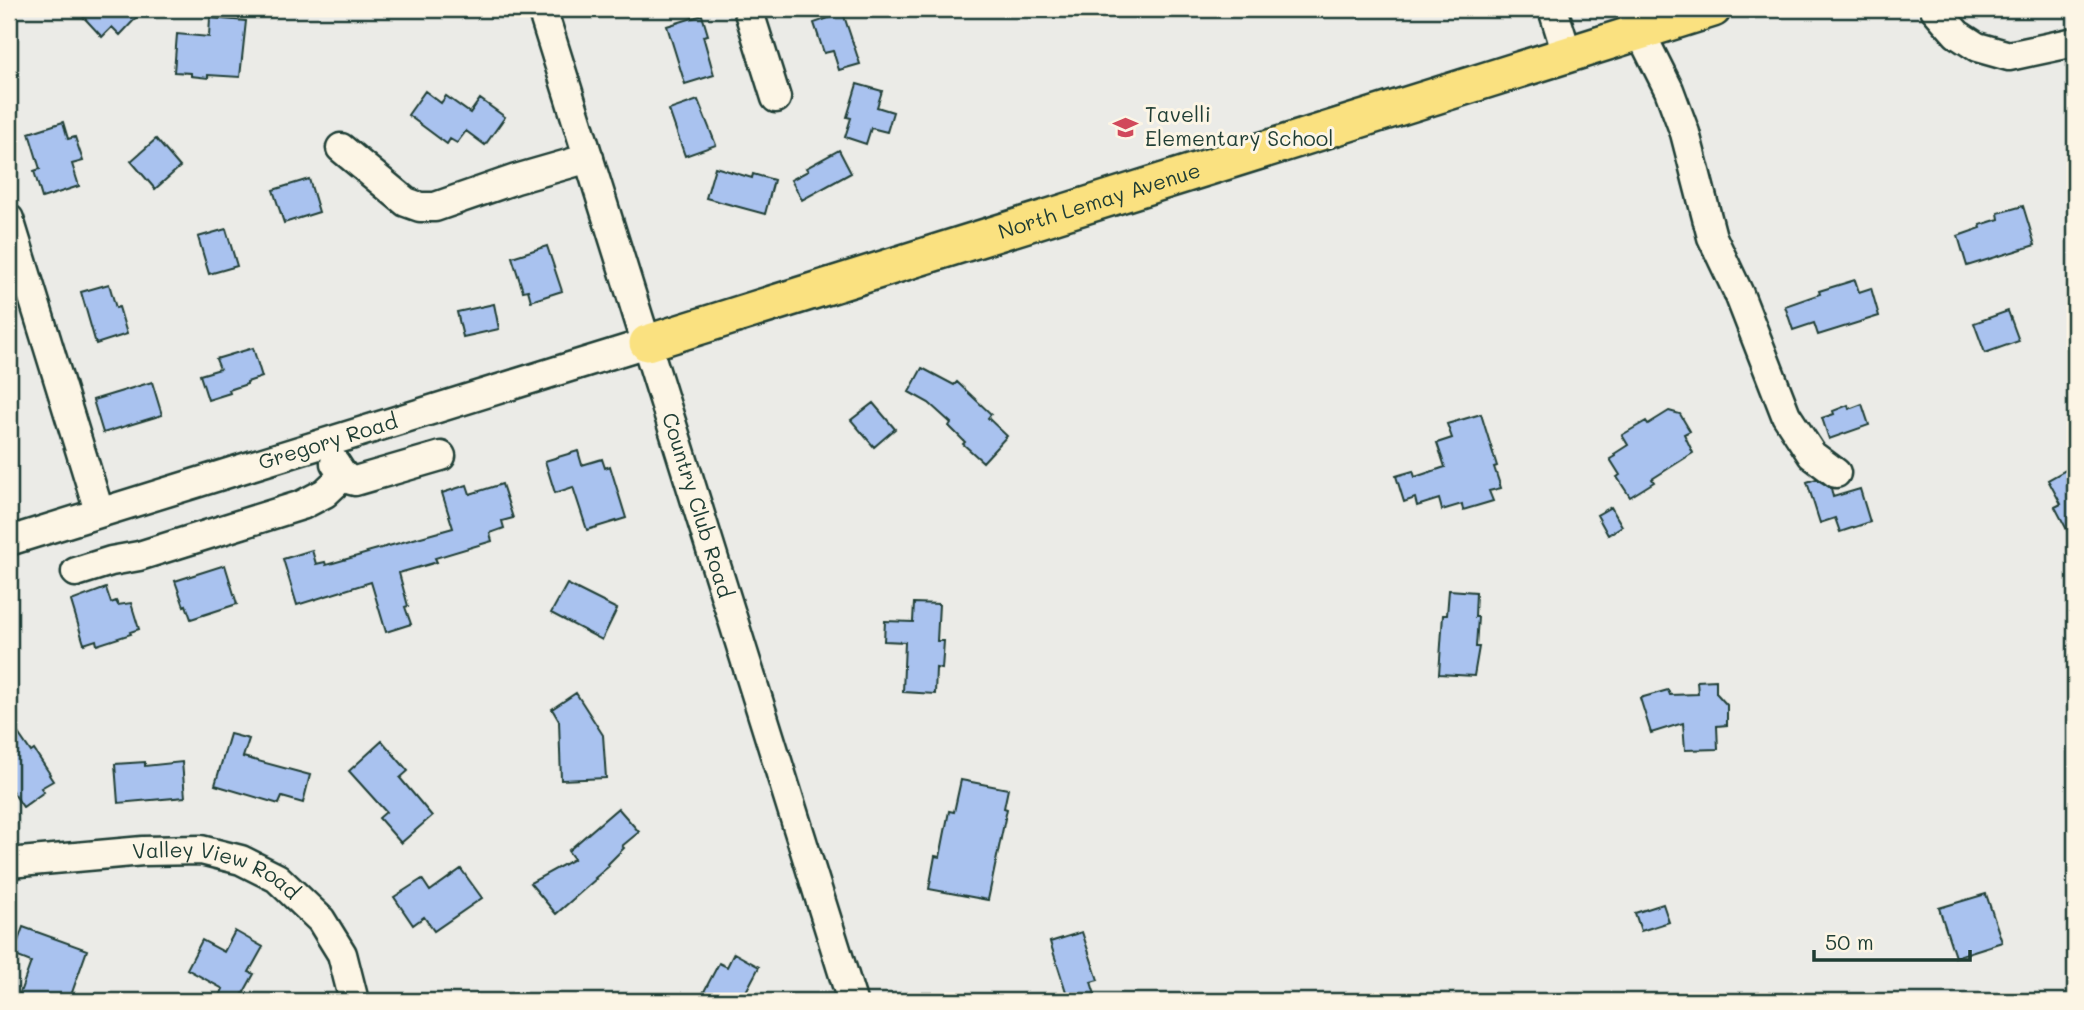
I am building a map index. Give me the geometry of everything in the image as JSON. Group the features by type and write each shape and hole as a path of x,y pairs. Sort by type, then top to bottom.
{"main road":[{"name":"North Lemay Avenue","path":"647,343 1567,54 1636,20 1713,9"}],"street":[{"name":"Country Club Road","path":"542,9 852,1001"},
{"path":"748,9 776,98"},
{"path":"1553,9 1567,54"},
{"path":"1935,9 1957,34 1977,47 2009,56 2075,42"},
{"path":"1636,20 1669,90 1685,133 1712,237 1740,294 1786,415 1812,455 1836,473"},
{"path":"341,148 406,202 420,207 435,207 516,179 589,158"},
{"path":"9,219 99,511"},
{"name":"Gregory Road","path":"9,541 647,343"},
{"path":"323,442 343,476 355,481 441,456"},
{"path":"75,572 139,556 302,505 325,493 343,476"},
{"name":"Valley View Road","path":"9,863 143,850 201,850 240,860 277,878 321,920 342,954 355,1001"}],"building":[{"path":"76,9 131,9 137,17 120,35 112,27 102,37"},
{"path":"843,13 860,64 839,70 833,51 824,53 814,23"},
{"path":"702,15 708,35 703,36 714,75 685,84 667,26"},
{"path":"210,18 246,21 240,77 208,75 208,78 174,72 177,34 209,37"},
{"path":"857,84 882,91 877,107 893,112 887,132 871,128 866,144 845,137 851,118 847,117"},
{"path":"425,91 441,103 446,96 470,113 480,99 505,117 485,145 466,131 457,143 450,139 447,144 408,115"},
{"path":"698,100 716,145 685,156 669,110"},
{"path":"63,122 68,139 75,137 83,161 72,164 79,186 42,198 34,171 40,169 29,133"},
{"path":"156,139 180,167 155,189 131,161"},
{"path":"839,150 851,173 802,200 791,180 808,171 806,168"},
{"path":"715,167 752,178 753,174 774,180 765,214 706,198"},
{"path":"309,179 319,212 284,223 273,190"},
{"path":"2023,206 2035,245 1967,266 1958,236 1999,219 1998,213"},
{"path":"226,229 237,266 209,274 198,237"},
{"path":"547,246 562,291 531,301 528,290 523,291 512,257"},
{"path":"1855,280 1859,292 1871,288 1879,316 1818,335 1814,323 1793,330 1785,306 1820,294 1819,291"},
{"path":"109,284 127,334 96,344 81,292"},
{"path":"494,304 499,329 463,337 457,312"},
{"path":"2008,311 2019,341 1985,353 1974,323"},
{"path":"253,348 262,377 229,390 230,393 208,400 200,375 220,369 216,359"},
{"path":"922,368 954,385 957,382 991,414 988,418 1007,436 983,462 963,444 965,442 949,426 951,423 929,403 909,392"},
{"path":"152,382 162,415 103,433 93,400"},
{"path":"873,403 895,429 874,447 851,420"},
{"path":"1862,404 1869,425 1829,439 1822,418 1848,405 1849,409"},
{"path":"1669,411 1680,414 1690,431 1684,434 1693,453 1652,479 1654,482 1630,497 1617,477 1620,475 1610,459 1628,445 1622,435"},
{"path":"1481,414 1501,488 1489,491 1493,501 1463,510 1462,504 1442,510 1439,499 1417,506 1415,498 1404,502 1396,476 1413,471 1415,477 1445,467 1437,443 1452,438 1447,424"},
{"path":"578,451 582,465 602,459 605,468 610,466 626,518 587,530 573,487 555,493 545,461"},
{"path":"2075,467 2075,545 2055,507 2061,504 2048,480"},
{"path":"1816,479 1831,488 1833,497 1860,489 1870,522 1840,532 1835,518 1820,523 1807,482"},
{"path":"502,484 513,518 502,521 504,528 490,533 492,541 435,558 437,562 399,573 411,624 386,632 371,582 297,605 283,559 312,550 316,564 325,562 326,565 453,528 442,493 467,485 470,494"},
{"path":"1611,507 1622,526 1608,535 1597,515"},
{"path":"225,565 237,604 191,619 175,581"},
{"path":"567,584 617,609 602,640 551,613"},
{"path":"106,588 111,603 131,603 139,629 97,645 96,640 84,644 71,601"},
{"path":"1449,590 1476,592 1476,647 1479,647 1474,676 1439,674 1443,615 1447,615"},
{"path":"914,603 939,604 937,641 944,641 942,669 936,668 935,694 903,692 905,642 884,641 885,621 913,622"},
{"path":"1716,680 1716,693 1727,705 1727,725 1717,726 1718,749 1685,750 1683,723 1651,733 1640,698 1668,690 1670,695 1698,694 1697,681"},
{"path":"576,693 603,735 606,778 561,780 559,721 552,709"},
{"path":"9,720 31,752 34,750 53,781 41,788 44,792 23,807 9,786"},
{"path":"230,734 249,739 243,757 310,775 303,803 282,797 279,804 215,785"},
{"path":"382,741 408,771 400,778 432,816 401,843 379,818 386,812 349,771"},
{"path":"145,762 145,766 182,762 185,797 118,803 115,764"},
{"path":"961,780 1008,789 1004,808 1007,809 988,900 929,889 935,856 940,857 949,811 954,812"},
{"path":"618,808 639,832 622,846 624,848 596,879 556,914 530,883 574,859 568,851"},
{"path":"461,869 482,898 434,931 424,917 413,925 394,897 422,879 430,891"},
{"path":"1986,894 2002,942 1955,957 1939,908"},
{"path":"1663,904 1669,922 1641,931 1635,913"},
{"path":"23,927 87,950 69,1001 17,1001 31,962 13,955"},
{"path":"235,931 263,947 249,972 254,974 239,1001 217,1001 223,989 187,969 202,940 224,952"},
{"path":"1082,932 1098,980 1091,982 1097,1001 1069,1001 1050,942"},
{"path":"734,953 759,967 741,1001 699,1001 719,963 727,967"}],"place":[{"name":"Tavelli Elementary School","path":"1125,127"}]}
